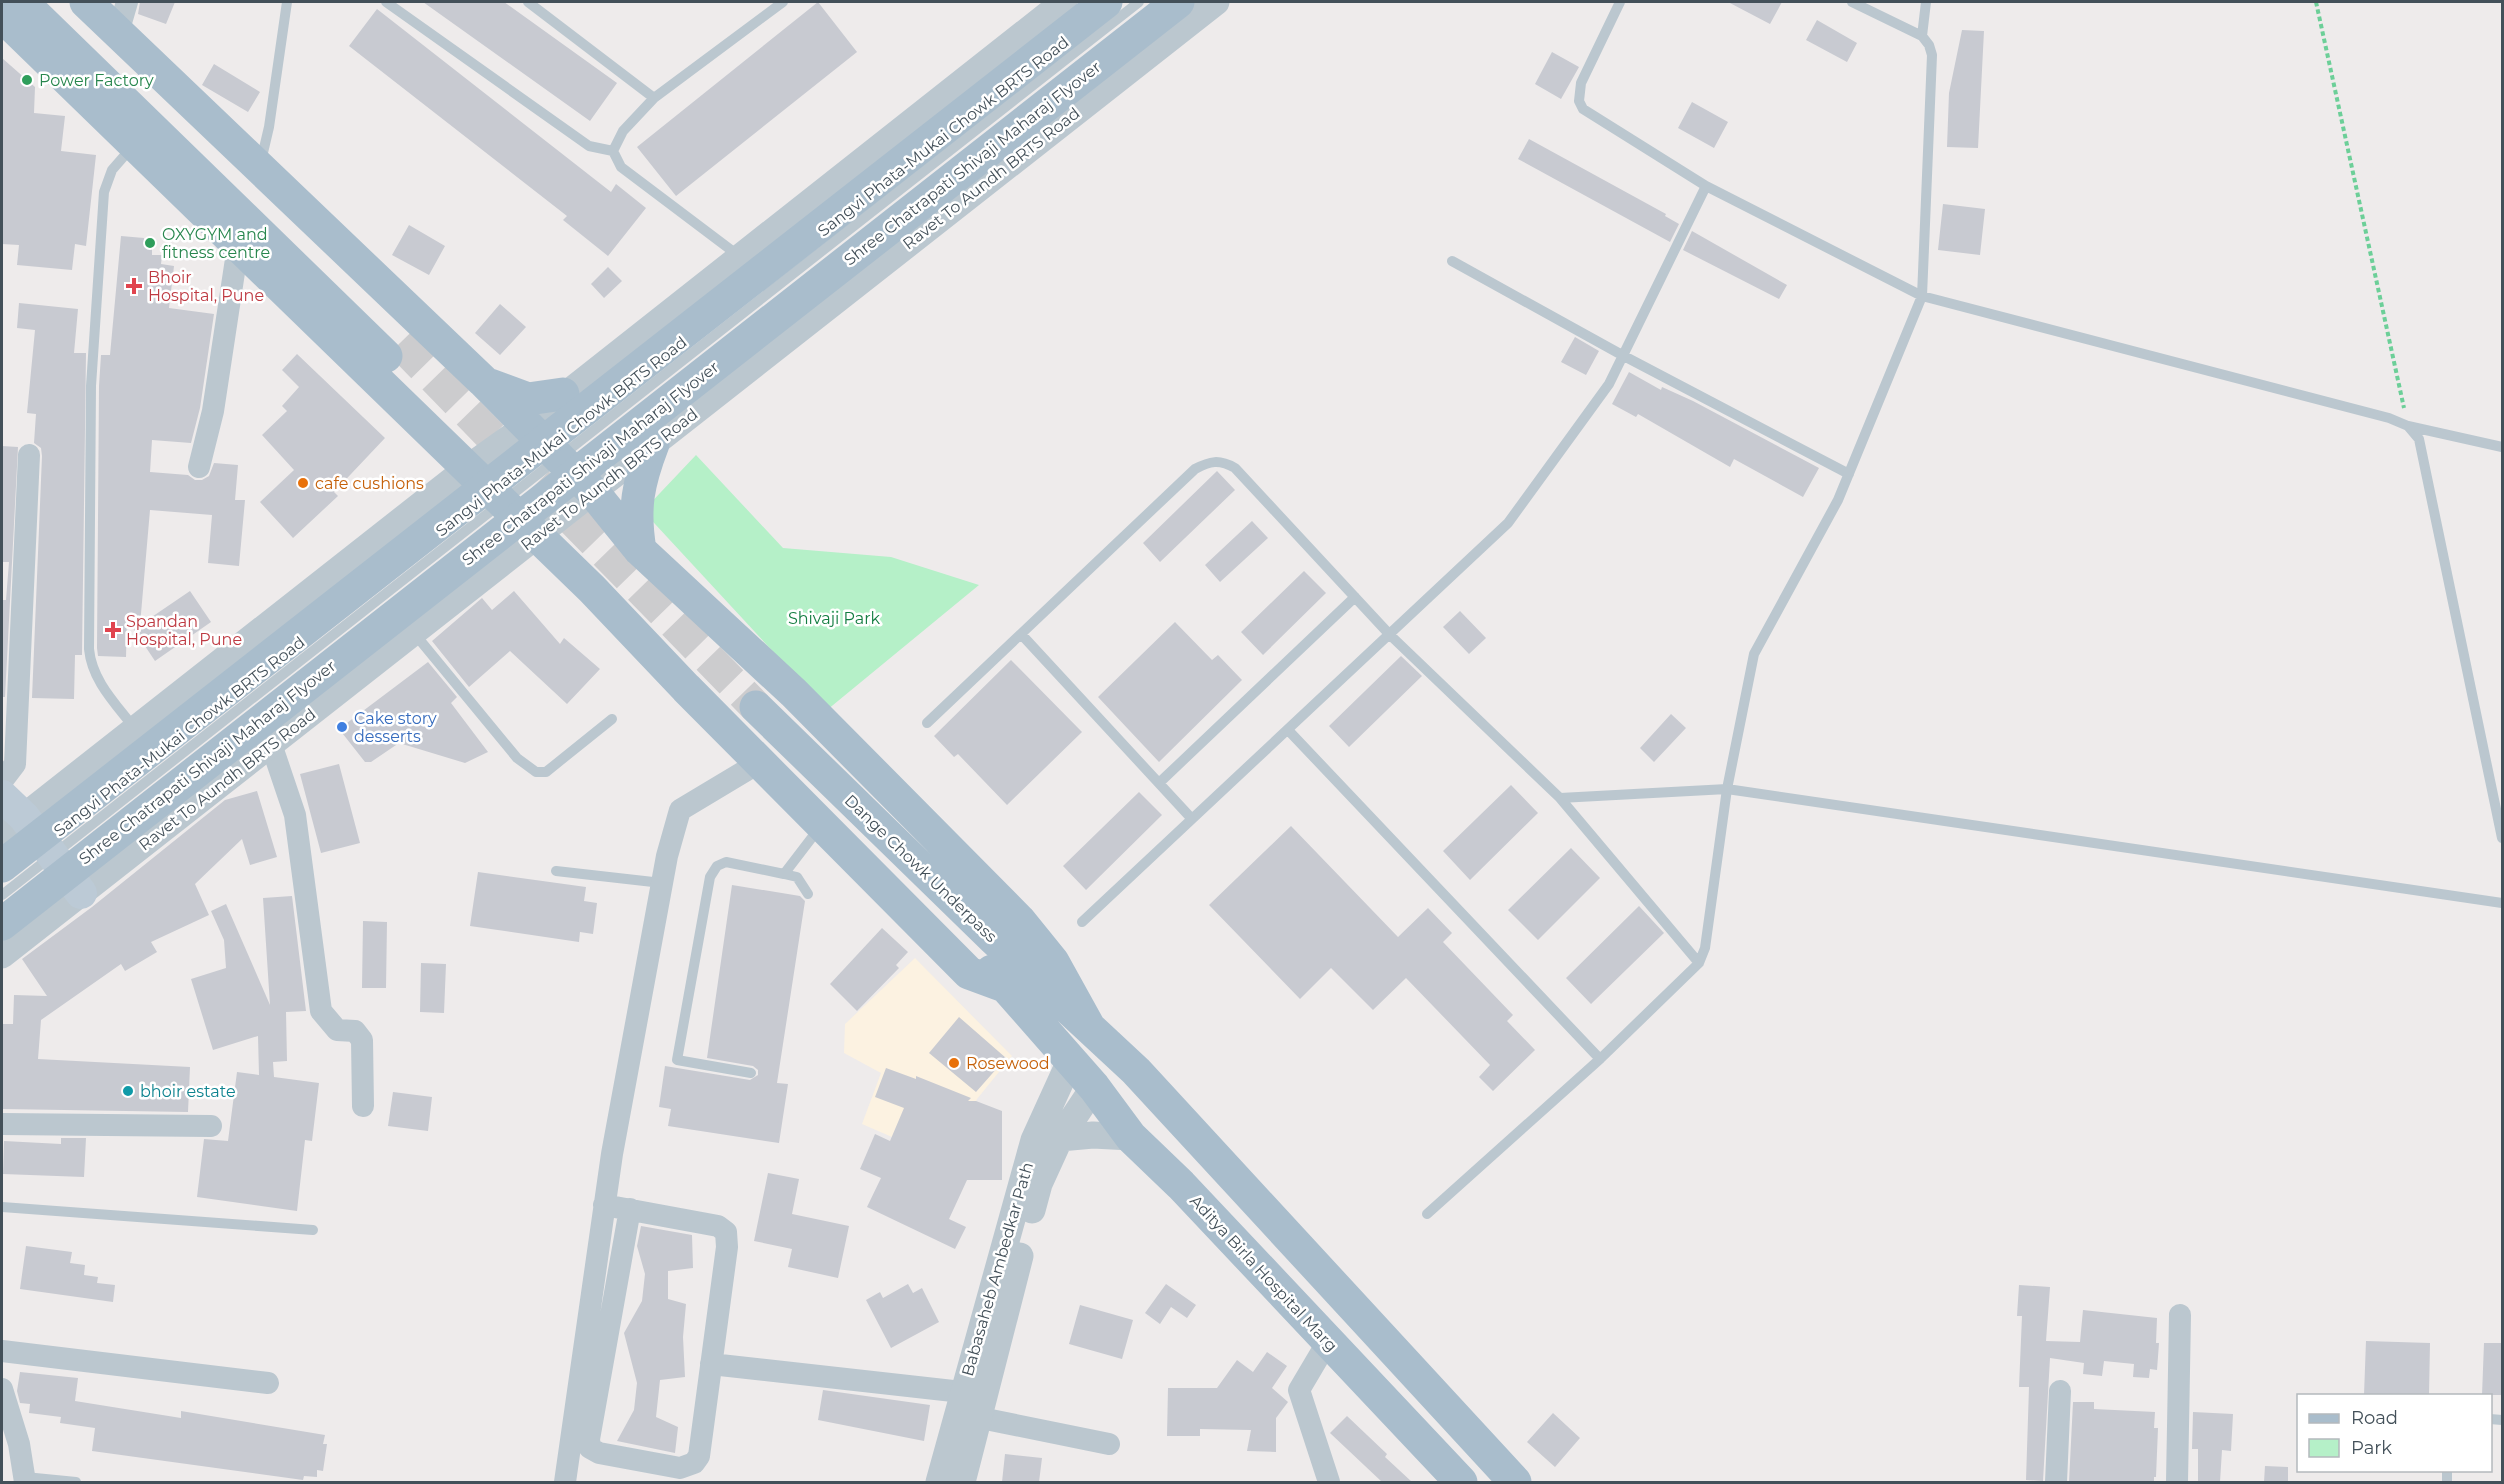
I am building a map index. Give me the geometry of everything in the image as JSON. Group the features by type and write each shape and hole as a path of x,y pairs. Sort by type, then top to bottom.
{"main road":[{"path":"22,2 394,352 171,118 47,2"},
{"path":"86,2 483,381 525,427 593,492 640,550 794,693 1019,920 1053,962 1089,1027"},
{"path":"2,866 1106,2"},
{"name":"Shree Chatrapati Shivaji Maharaj Flyover","path":"2,924 1178,2"},
{"path":"2,16 503,501 969,973 1007,987"},
{"path":"483,381 528,399 563,394"},
{"path":"640,550 636,501 640,478 653,444"},
{"name":"Dange Chowk Underpass","path":"1070,1061 1007,987 748,713 1136,1071 1515,1482"},
{"path":"9,815 52,855 81,893"},
{"name":"Aditya Birla Hospital Marg","path":"1070,1061 1094,1087 1131,1137 1182,1185 1461,1482"}],"street":[{"path":"118,33 127,2"},
{"path":"9,815 135,729 468,468 525,427 563,394 1064,2"},
{"name":"Ravet To Aundh BRTS Road","path":"2,955 1216,2"},
{"path":"199,467 213,411 238,246"},
{"path":"2,781 15,764 29,455"},
{"path":"271,744 295,815 321,1011 337,1030 355,1030 362,1040 363,1106"},
{"path":"565,1482 604,1205 662,883 680,810 760,762"},
{"name":"Babasaheb Ambedkar Path","path":"962,1482 966,1407 1034,1140 1070,1061"},
{"name":"Babasaheb Ambedkar Path","path":"939,1482 1039,1184 1060,1138 1094,1087"},
{"path":"2,1124 212,1126"},
{"path":"1060,1138 1093,1135 1131,1137"},
{"path":"604,1205 630,1209 718,1226 726,1232 699,1456 694,1463 680,1468 599,1453 590,1448 589,1439 630,1209"},
{"path":"2177,1482 2181,1315"},
{"path":"1328,1341 1300,1384 1299,1390 1329,1482"},
{"path":"2,1351 268,1383"},
{"path":"711,1365 966,1407 1108,1444"},
{"path":"2,1389 19,1444 25,1480"},
{"path":"2056,1482 2060,1391"}],"lane":[{"path":"259,168 269,126 287,2"},
{"path":"386,2 589,146 613,151"},
{"path":"528,2 654,98"},
{"path":"613,151 624,131 654,98 783,2"},
{"name":"Sangvi Phata-Mukai Chowk BRTS Road","path":"2,895 1139,2"},
{"path":"1620,2 1581,83 1578,101 1583,109 1706,186 1922,296 2389,418 2408,426 2502,447"},
{"path":"1427,1214 1600,1059 1699,963 1705,948 1727,789 1755,654 1838,500 1922,296 1932,55 1929,45 1922,36 1852,2"},
{"path":"1922,36 1926,2"},
{"path":"135,144 112,170 104,192 91,386 89,649 91,665 97,678 135,729"},
{"path":"613,151 621,166 739,256"},
{"path":"1082,922 1508,523 1601,395 1706,186"},
{"path":"1452,261 1622,356 1849,474"},
{"path":"2408,426 2419,439 2424,455 2502,838"},
{"path":"927,723 1195,469 1207,462 1222,461 1235,468 1390,635 1560,798 1699,963"},
{"path":"1159,783 1355,597"},
{"path":"414,633 517,758 536,772 546,772 612,719"},
{"path":"1020,634 1192,819"},
{"path":"1288,730 1600,1059"},
{"path":"1560,798 1727,789 2502,903"},
{"path":"784,874 822,824"},
{"path":"751,1073 677,1060 710,877 717,866 726,862 797,877 808,894"},
{"path":"556,871 662,883"},
{"path":"2,1207 313,1230"},
{"path":"25,1480 76,1482"}],"path":[{"path":"2316,2 2408,426"}],"shaded area":[{"path":"915,958 1012,1056 977,1099 952,1163 862,1124 881,1073 844,1053 845,1024"}],"green space":[{"name":"Shivaji Park","path":"696,455 783,548 891,557 979,585 827,710 643,511"}],"building":[{"path":"140,2 175,2 166,24 138,14"},
{"path":"423,2 504,2 617,83 590,121"},
{"path":"818,2 857,52 676,196 637,147"},
{"path":"1728,2 1782,2 1770,24"},
{"path":"377,9 611,192 616,184 646,208 608,256 563,220 567,216 349,46"},
{"path":"1817,20 1857,43 1847,62 1806,40"},
{"path":"1962,30 1984,31 1978,148 1947,147 1949,93"},
{"path":"1552,52 1579,67 1561,99 1535,84"},
{"path":"2,58 35,87 34,113 65,116 61,151 96,155 86,246 75,244 72,270 17,265 19,245 2,244"},
{"path":"214,64 260,92 248,112 202,85"},
{"path":"1692,102 1728,122 1714,148 1678,128"},
{"path":"1529,139 1666,214 1665,216 1679,224 1670,242 1518,159"},
{"path":"1943,204 1985,209 1980,255 1938,250"},
{"path":"409,225 445,246 429,275 392,255"},
{"path":"1692,231 1787,285 1779,299 1683,250"},
{"path":"121,236 144,238 144,247 152,247 152,255 162,255 161,264 174,266 169,308 214,314 200,408 191,443 152,440 150,472 188,475 195,480 202,480 209,476 214,463 238,465 235,500 245,500 239,566 208,563 212,515 150,510 140,625 190,591 211,622 155,661 127,619 126,657 98,656 97,648 99,386 101,355 110,355"},
{"path":"608,267 622,281 604,298 591,284"},
{"path":"19,303 78,309 74,353 86,353 82,655 75,655 74,699 32,698 42,456 41,448 34,443 36,414 27,413 35,330 17,328"},
{"path":"500,304 526,327 500,355 475,333"},
{"path":"1575,337 1599,351 1586,375 1561,362"},
{"path":"297,354 385,438 334,492 338,496 293,538 260,502 294,470 262,435 287,411 282,406 299,387 282,370"},
{"path":"1629,372 1661,390 1662,387 1693,401 1819,468 1803,497 1734,459 1730,467 1638,414 1636,417 1612,404"},
{"path":"2,446 18,447 5,697 2,697 2,600 6,600 9,562 2,562"},
{"path":"1217,471 1235,490 1160,562 1143,543"},
{"path":"1252,521 1268,538 1220,582 1205,565"},
{"path":"1304,571 1326,593 1263,655 1241,632"},
{"path":"514,591 560,644 564,638 600,669 567,704 510,651 469,687 432,641 482,598 492,610"},
{"path":"1460,611 1486,638 1469,654 1443,627"},
{"path":"1175,622 1212,660 1218,655 1242,680 1159,762 1098,697"},
{"path":"1401,656 1422,676 1349,747 1329,726"},
{"path":"1011,660 1082,732 1007,805 958,754 954,757 934,736"},
{"path":"428,662 457,697 451,703 488,752 465,763 399,743 371,762 365,762 339,729"},
{"path":"1671,714 1686,728 1654,762 1640,748"},
{"path":"339,764 360,843 321,853 300,774"},
{"path":"1511,785 1538,813 1470,880 1443,851"},
{"path":"257,791 277,857 250,865 242,839 195,884 209,915 151,942 157,952 125,971 121,964 41,1020 38,1059 190,1067 188,1112 2,1109 2,1024 13,1024 14,995 47,996 22,959 92,907 225,800"},
{"path":"1139,792 1162,815 1086,890 1063,866"},
{"path":"1291,826 1398,937 1428,908 1452,933 1443,942 1513,1015 1507,1021 1535,1050 1493,1091 1479,1077 1490,1065 1406,978 1373,1010 1331,968 1300,999 1209,905"},
{"path":"1571,848 1600,878 1538,940 1508,910"},
{"path":"478,872 586,887 584,901 597,903 593,934 580,932 579,942 470,926"},
{"path":"732,885 800,896 805,901 777,1083 788,1084 779,1143 668,1126 671,1109 659,1107 665,1066 750,1080 758,1075 758,1070 753,1066 707,1058"},
{"path":"292,896 306,1011 286,1012 287,1061 273,1062 274,1077 319,1083 312,1141 305,1140 297,1211 197,1197 204,1139 228,1141 237,1072 259,1075 258,1036 213,1050 191,979 226,968 224,940 211,911 226,904 270,1005 263,898"},
{"path":"1639,906 1664,933 1591,1004 1566,978"},
{"path":"363,921 387,922 386,988 362,988"},
{"path":"882,928 908,952 896,965 899,968 857,1011 830,984"},
{"path":"421,963 446,964 444,1013 420,1012"},
{"path":"959,1017 1006,1058 976,1092 929,1053"},
{"path":"886,1068 916,1079 916,1076 971,1098 968,1101 976,1101 1002,1111 1002,1180 967,1180 949,1219 966,1227 955,1249 867,1207 881,1178 860,1169 875,1134 890,1141 904,1108 875,1097"},
{"path":"393,1092 432,1097 428,1131 388,1126"},
{"path":"61,1138 86,1138 84,1177 3,1174 4,1141 61,1144"},
{"path":"768,1173 799,1179 792,1214 849,1226 838,1278 788,1267 792,1249 754,1241"},
{"path":"641,1226 692,1235 693,1268 668,1271 668,1299 686,1304 683,1337 685,1377 660,1380 656,1417 678,1427 675,1453 617,1441 634,1410 637,1383 624,1333 642,1301 645,1274 637,1246"},
{"path":"26,1246 72,1252 70,1263 85,1265 84,1275 98,1277 97,1283 115,1285 113,1302 20,1289"},
{"path":"908,1284 913,1293 922,1288 939,1322 891,1348 866,1300 880,1292 883,1298"},
{"path":"1166,1284 1196,1305 1187,1318 1171,1307 1160,1324 1145,1313"},
{"path":"2019,1285 2050,1287 2046,1341 2080,1342 2083,1310 2157,1318 2156,1343 2159,1343 2157,1370 2150,1369 2149,1378 2133,1377 2134,1364 2104,1361 2102,1376 2083,1374 2084,1363 2050,1358 2043,1481 2026,1480 2029,1387 2019,1387 2022,1316 2017,1316"},
{"path":"1080,1305 1133,1320 1122,1359 1069,1344"},
{"path":"2366,1341 2430,1343 2429,1394 2364,1394"},
{"path":"2484,1343 2502,1343 2502,1395 2482,1394"},
{"path":"1267,1352 1287,1366 1272,1388 1288,1402 1276,1418 1276,1452 1247,1451 1251,1430 1200,1429 1200,1436 1167,1436 1168,1388 1217,1388 1237,1360 1253,1372"},
{"path":"20,1372 78,1378 75,1401 181,1418 181,1411 325,1435 323,1444 327,1444 323,1471 317,1470 317,1477 304,1476 303,1480 92,1451 95,1428 60,1423 61,1417 29,1413 30,1404 20,1403 17,1391"},
{"path":"823,1390 930,1405 924,1441 818,1420"},
{"path":"2073,1402 2094,1402 2094,1409 2155,1412 2154,1428 2158,1428 2154,1482 2069,1482"},
{"path":"2193,1412 2233,1414 2231,1451 2222,1450 2220,1482 2198,1482 2198,1449 2192,1449"},
{"path":"1553,1413 1580,1438 1555,1467 1527,1442"},
{"path":"1347,1416 1387,1454 1385,1457 1412,1482 1382,1482 1330,1433"},
{"path":"1005,1454 1042,1458 1039,1482 1002,1482"},
{"path":"2265,1466 2288,1467 2288,1482 2264,1482"}],"tunnel":[{"path":"400,343 756,707"}],"place":[{"name":"Power Factory","path":"27,80"},
{"name":"OXYGYM and fitness centre","path":"150,243"},
{"name":"Bhoir Hospital, Pune","path":"134,286"},
{"name":"cafe cushions","path":"303,483"},
{"name":"Spandan Hospital, Pune","path":"113,630"},
{"name":"Cake story desserts","path":"342,727"},
{"name":"Rosewood","path":"954,1063"},
{"name":"bhoir estate","path":"128,1091"}]}
